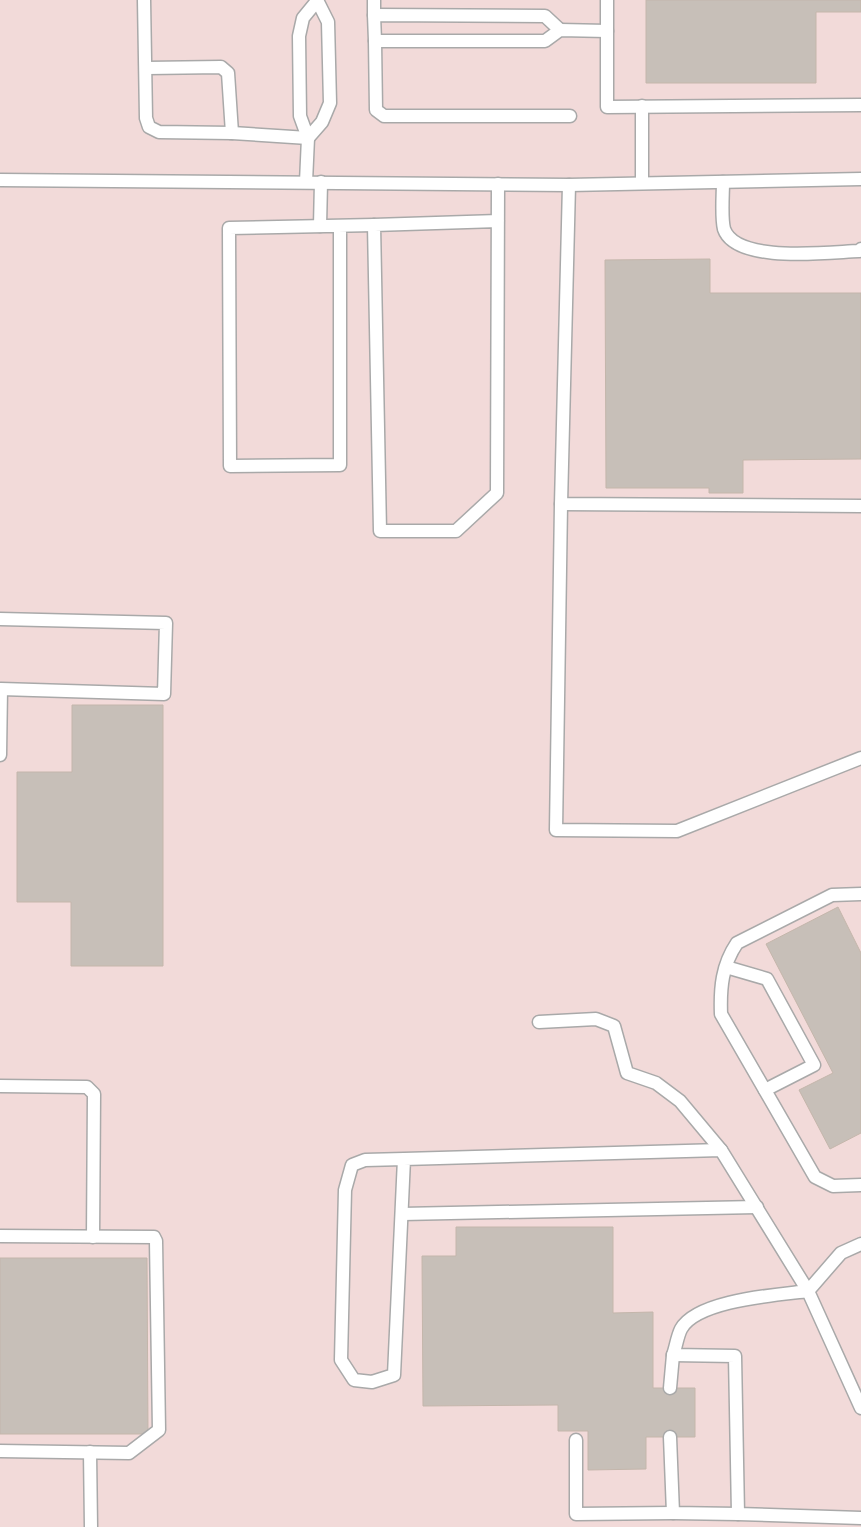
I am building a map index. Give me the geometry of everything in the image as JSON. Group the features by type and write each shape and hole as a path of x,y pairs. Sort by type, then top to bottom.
{"lane":[{"path":"144,0 147,68 146,118 149,127 159,132 232,133 308,138"},
{"path":"374,0 376,110 384,116 570,116"},
{"path":"607,0 607,107 861,105"},
{"path":"306,182 308,138 300,116 299,36 303,18 317,1 328,22 330,102 322,122 308,138"},
{"path":"374,15 545,16 560,30"},
{"path":"374,41 545,41 560,30 607,31"},
{"path":"147,68 221,67 228,73 232,133"},
{"path":"642,106 642,183"},
{"path":"0,180 569,185 861,179"},
{"path":"320,226 321,182"},
{"path":"723,182 724,229 738,245 760,253 859,251 861,249"},
{"path":"374,225 380,531 456,531 497,493 498,184"},
{"path":"569,185 561,504 556,830 677,831 861,758"},
{"path":"340,226 340,465 230,466 229,228 498,221"},
{"path":"561,504 861,506"},
{"path":"0,619 166,623 164,694 1,689 0,755"},
{"path":"861,894 832,895 738,943 729,955 720,987 721,1014 815,1177 833,1186 861,1185"},
{"path":"726,967 767,979 814,1065 764,1090"},
{"path":"539,1022 596,1019 614,1026 627,1073 656,1083 680,1102 721,1150 808,1291 861,1408"},
{"path":"0,1086 87,1087 94,1094 93,1237"},
{"path":"404,1159 394,1375 372,1382 354,1380 341,1360 345,1190 352,1165 365,1160 721,1150"},
{"path":"402,1214 756,1207"},
{"path":"0,1236 154,1237 158,1243 159,1430 129,1453 0,1451"},
{"path":"670,1388 673,1355 682,1328 698,1313 734,1302 808,1291 841,1253 861,1244"},
{"path":"673,1355 735,1356 738,1514"},
{"path":"670,1437 673,1513"},
{"path":"576,1440 576,1514 673,1513 861,1518"},
{"path":"90,1452 91,1527"}],"shaded area":[{"path":"0,0 861,0 861,1527 0,1527"}],"building":[{"path":"646,0 861,0 861,12 816,12 816,83 646,83"},
{"path":"710,259 710,293 861,293 861,459 743,460 743,493 709,493 709,488 606,488 605,260"},
{"path":"72,705 163,705 163,966 71,966 71,902 17,902 17,772 72,772"},
{"path":"838,907 861,953 861,1133 830,1149 799,1090 833,1073 766,944"},
{"path":"456,1227 613,1227 613,1313 653,1312 653,1388 695,1388 695,1437 646,1437 646,1469 588,1470 588,1431 558,1431 558,1405 423,1406 422,1256 456,1256"},
{"path":"0,1258 147,1258 148,1434 0,1434"}]}
